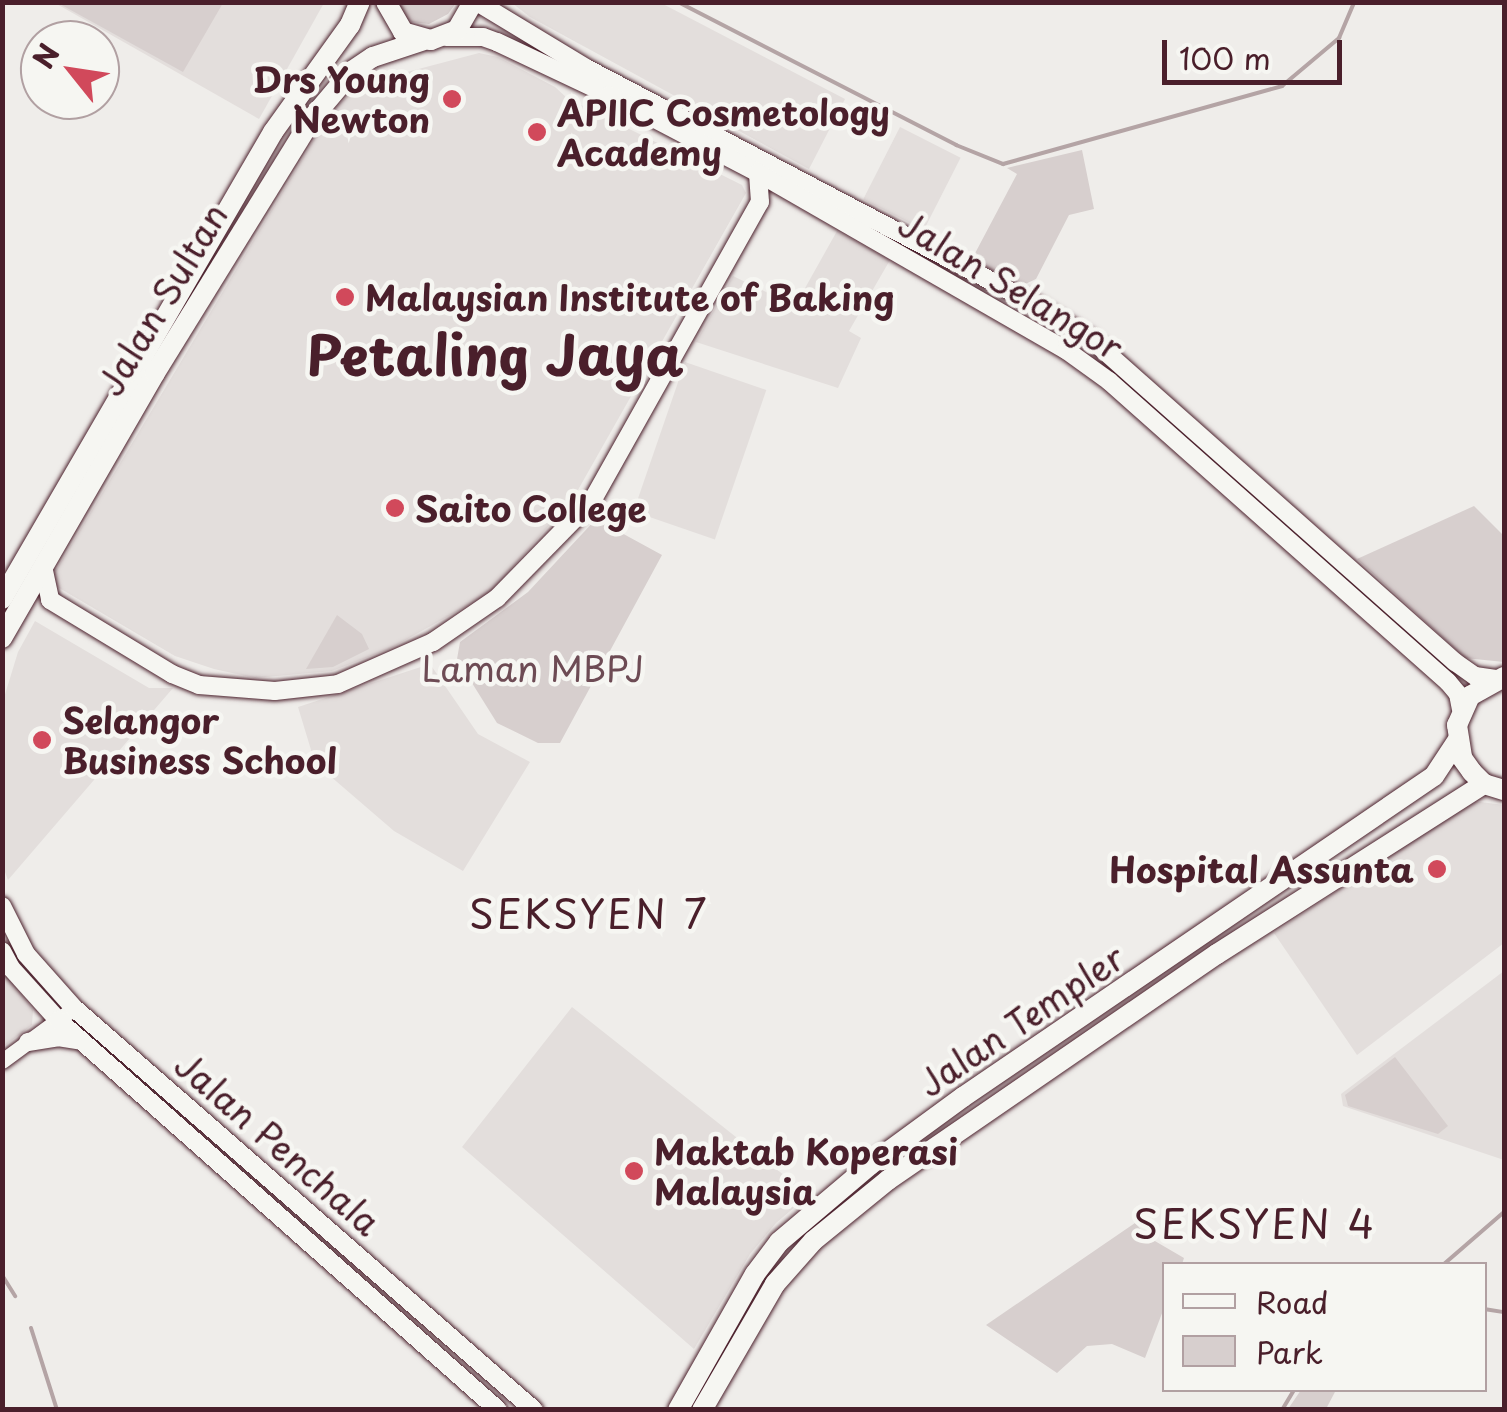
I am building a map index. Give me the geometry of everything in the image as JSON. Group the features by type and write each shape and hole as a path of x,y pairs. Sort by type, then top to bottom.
{"main road":[{"name":"Jalan Sultan","path":"2,599 273,132 337,44 360,2"},
{"path":"386,2 395,24 424,40"},
{"path":"446,37 466,21 475,2"},
{"name":"Jalan Selangor","path":"475,2 546,44 1033,303 1091,340 1455,662 1475,676 1500,678"},
{"path":"498,2 546,44"},
{"name":"Jalan Selangor","path":"446,37 483,36 497,42 758,173 1066,350 1109,381 1448,682 1458,694 1462,710"},
{"name":"Jalan Sultan","path":"2,638 246,220 314,116 352,71 372,57 446,37"},
{"path":"43,566 50,600 172,674 199,685 276,691 338,684 433,642 497,598 592,501 760,202 758,173"},
{"path":"1494,787 1462,758 1457,741 1462,710 1482,686 1500,678"},
{"name":"Jalan Templer","path":"678,1410 761,1266 780,1242 870,1165 1434,776 1457,741"},
{"name":"Jalan Templer","path":"702,1410 775,1284 813,1241 888,1180 1217,954 1494,787"},
{"name":"Jalan Penchala","path":"2,906 26,954 74,1008 534,1410"},
{"name":"Jalan Penchala","path":"2,952 38,1001 58,1020 498,1410"},
{"path":"28,1042 39,1025 38,1001"},
{"path":"28,1042 58,1037 82,1041"}],"street":[{"path":"2,1061 74,1008"}],"shaded area":[{"path":"55,3 324,3 259,119 120,40 120,20 85,20"},
{"path":"512,3 661,3 845,99 809,169 530,17"},
{"path":"479,53 498,57 555,87 567,98 742,185 746,193 574,497 490,593 391,648 332,671 255,678 214,669 175,656 49,582 331,111 362,84"},
{"path":"900,127 961,158 924,230 863,199"},
{"path":"837,231 890,260 849,331 861,338 838,388 696,342 733,276 795,306"},
{"path":"685,362 766,390 715,539 634,511"},
{"path":"35,621 149,688 173,688 8,880 2,864 3,701 18,652"},
{"path":"430,664 478,734 530,762 463,871 394,831 315,763 298,707"},
{"name":"Hospital Assunta","path":"1472,801 1504,805 1504,943 1357,1055 1274,933"},
{"path":"3,969 33,1010 32,1025 3,1047"},
{"path":"1504,971 1504,1160 1343,1106 1341,1094"},
{"name":"Maktab Koperasi Malaysia","path":"572,1007 809,1195 776,1223 750,1254 694,1349 462,1147"}],"green space":[{"path":"58,3 223,3 183,72 120,37 120,20 89,20"},
{"path":"397,3 456,3 448,14 429,24 412,22 402,15"},
{"path":"1082,150 1094,209 1069,215 1036,279 1021,286 972,259 1017,174 1007,168"},
{"path":"1474,506 1504,536 1504,662 1465,658 1357,559"},
{"name":"Laman MBPJ","path":"596,519 662,555 560,743 538,743 497,723 457,659 460,642 528,592"},
{"path":"337,615 362,634 369,649 333,667 306,669"},
{"path":"1395,1057 1448,1126 1438,1134 1348,1106 1345,1095"},
{"path":"1135,1223 1148,1237 1184,1258 1183,1262 1162,1262 1162,1313 1145,1358 1112,1344 1087,1346 1057,1373 986,1325"},
{"path":"1300,1392 1335,1392 1326,1409 1288,1409"}],"waterway":[{"path":"678,2 956,145 1003,164 1282,86 1339,38 1354,2"},
{"path":"1446,1262 1504,1212"},
{"path":"2,1275 15,1296"},
{"path":"1487,1309 1504,1312"},
{"path":"31,1328 57,1410"},
{"path":"1282,1410 1293,1392"}],"place":[{"name":"Drs Young Newton","path":"452,99"},
{"name":"APIIC Cosmetology Academy","path":"537,132"},
{"name":"Malaysian Institute of Baking","path":"345,297"},
{"name":"Saito College","path":"395,508"},
{"name":"Selangor Business School","path":"42,740"},
{"name":"Hospital Assunta","path":"1437,869"},
{"name":"Maktab Koperasi Malaysia","path":"634,1171"}],"district":[{"name":"Petaling Jaya","path":"495,354"},
{"name":"SEKSYEN 7","path":"589,913"},
{"name":"SEKSYEN 4","path":"1255,1223"}]}
